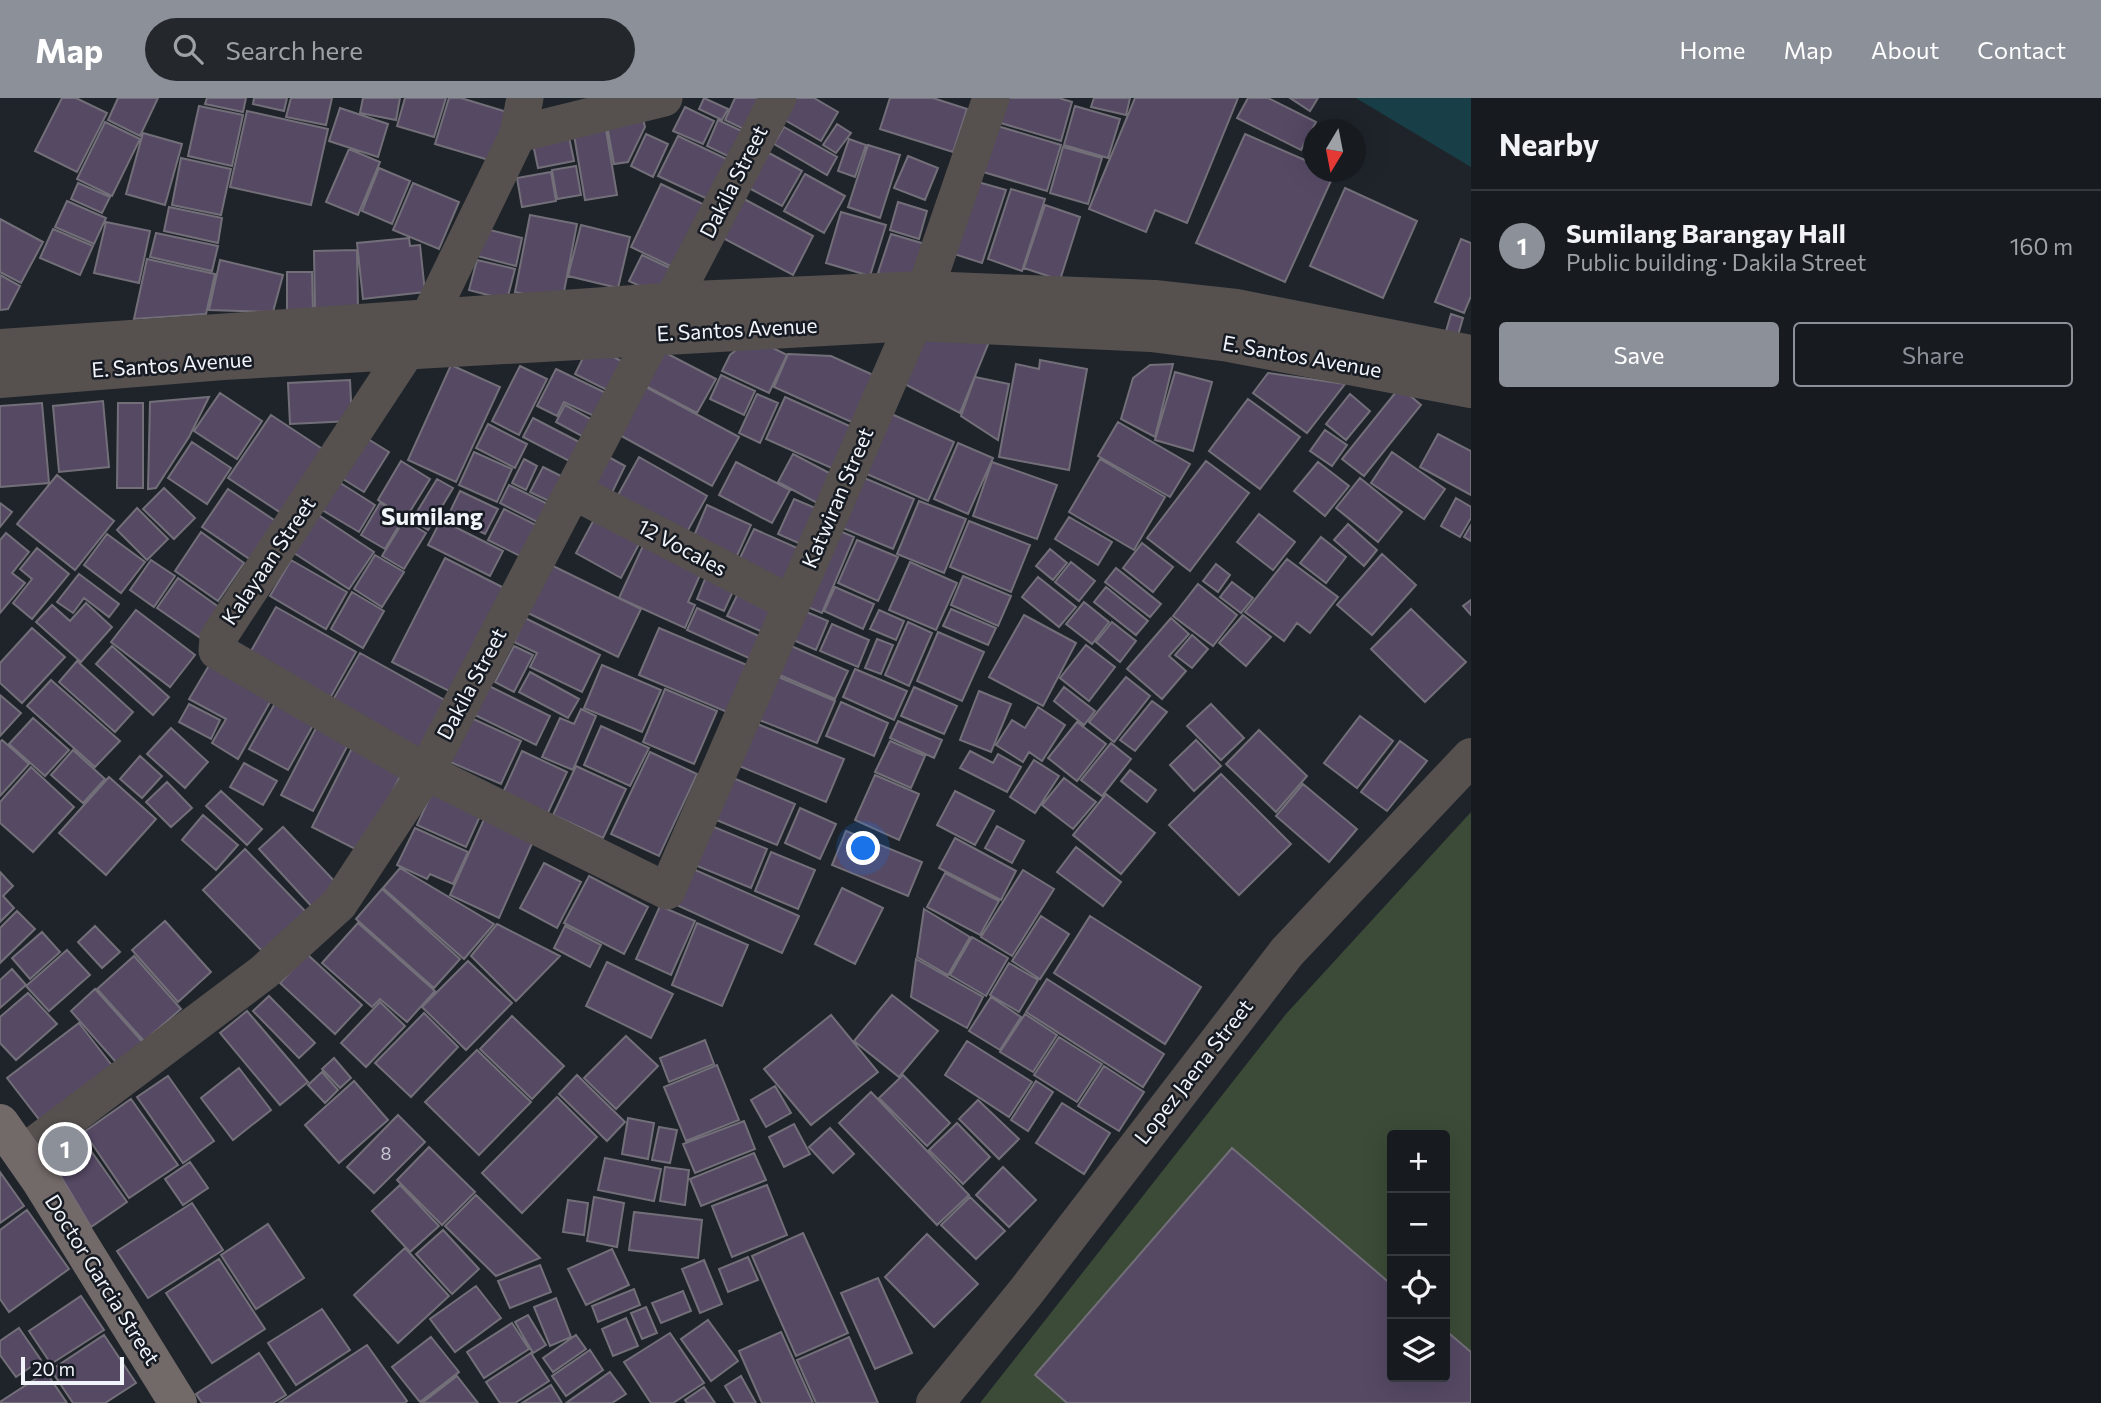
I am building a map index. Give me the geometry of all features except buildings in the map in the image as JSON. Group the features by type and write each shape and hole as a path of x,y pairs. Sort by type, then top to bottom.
{"main road":[{"name":"Doctor Garcia Street","path":"0,1123 178,1403"}],"street":[{"name":"Kalayaan Street","path":"525,98 519,134 429,317 218,638 217,651 426,772 667,891"},
{"path":"519,134 664,98"},
{"name":"Dakila Street","path":"22,1154 264,972 340,904 426,772 778,98"},
{"name":"Katwiran Street","path":"667,891 920,306 991,98"},
{"name":"E. Santos Avenue","path":"0,348 429,317 663,318 1154,299 1236,308 1471,354"},
{"name":"E. Santos Avenue","path":"920,306 1229,343 1471,389"},
{"name":"E. Santos Avenue","path":"0,379 409,350 663,318"},
{"name":"12 Vocales","path":"573,491 792,604"},
{"name":"Lopez Jaena Street","path":"935,1403 1026,1293 1287,952 1471,757"}],"green space":[{"path":"1471,812 1471,1403 980,1403 1286,1014"}],"water":[{"path":"1356,98 1471,98 1471,167"}],"place":[{"name":"Sumilang Barangay Hall","path":"65,1149"}],"district":[{"name":"Sumilang","path":"432,517"}]}
